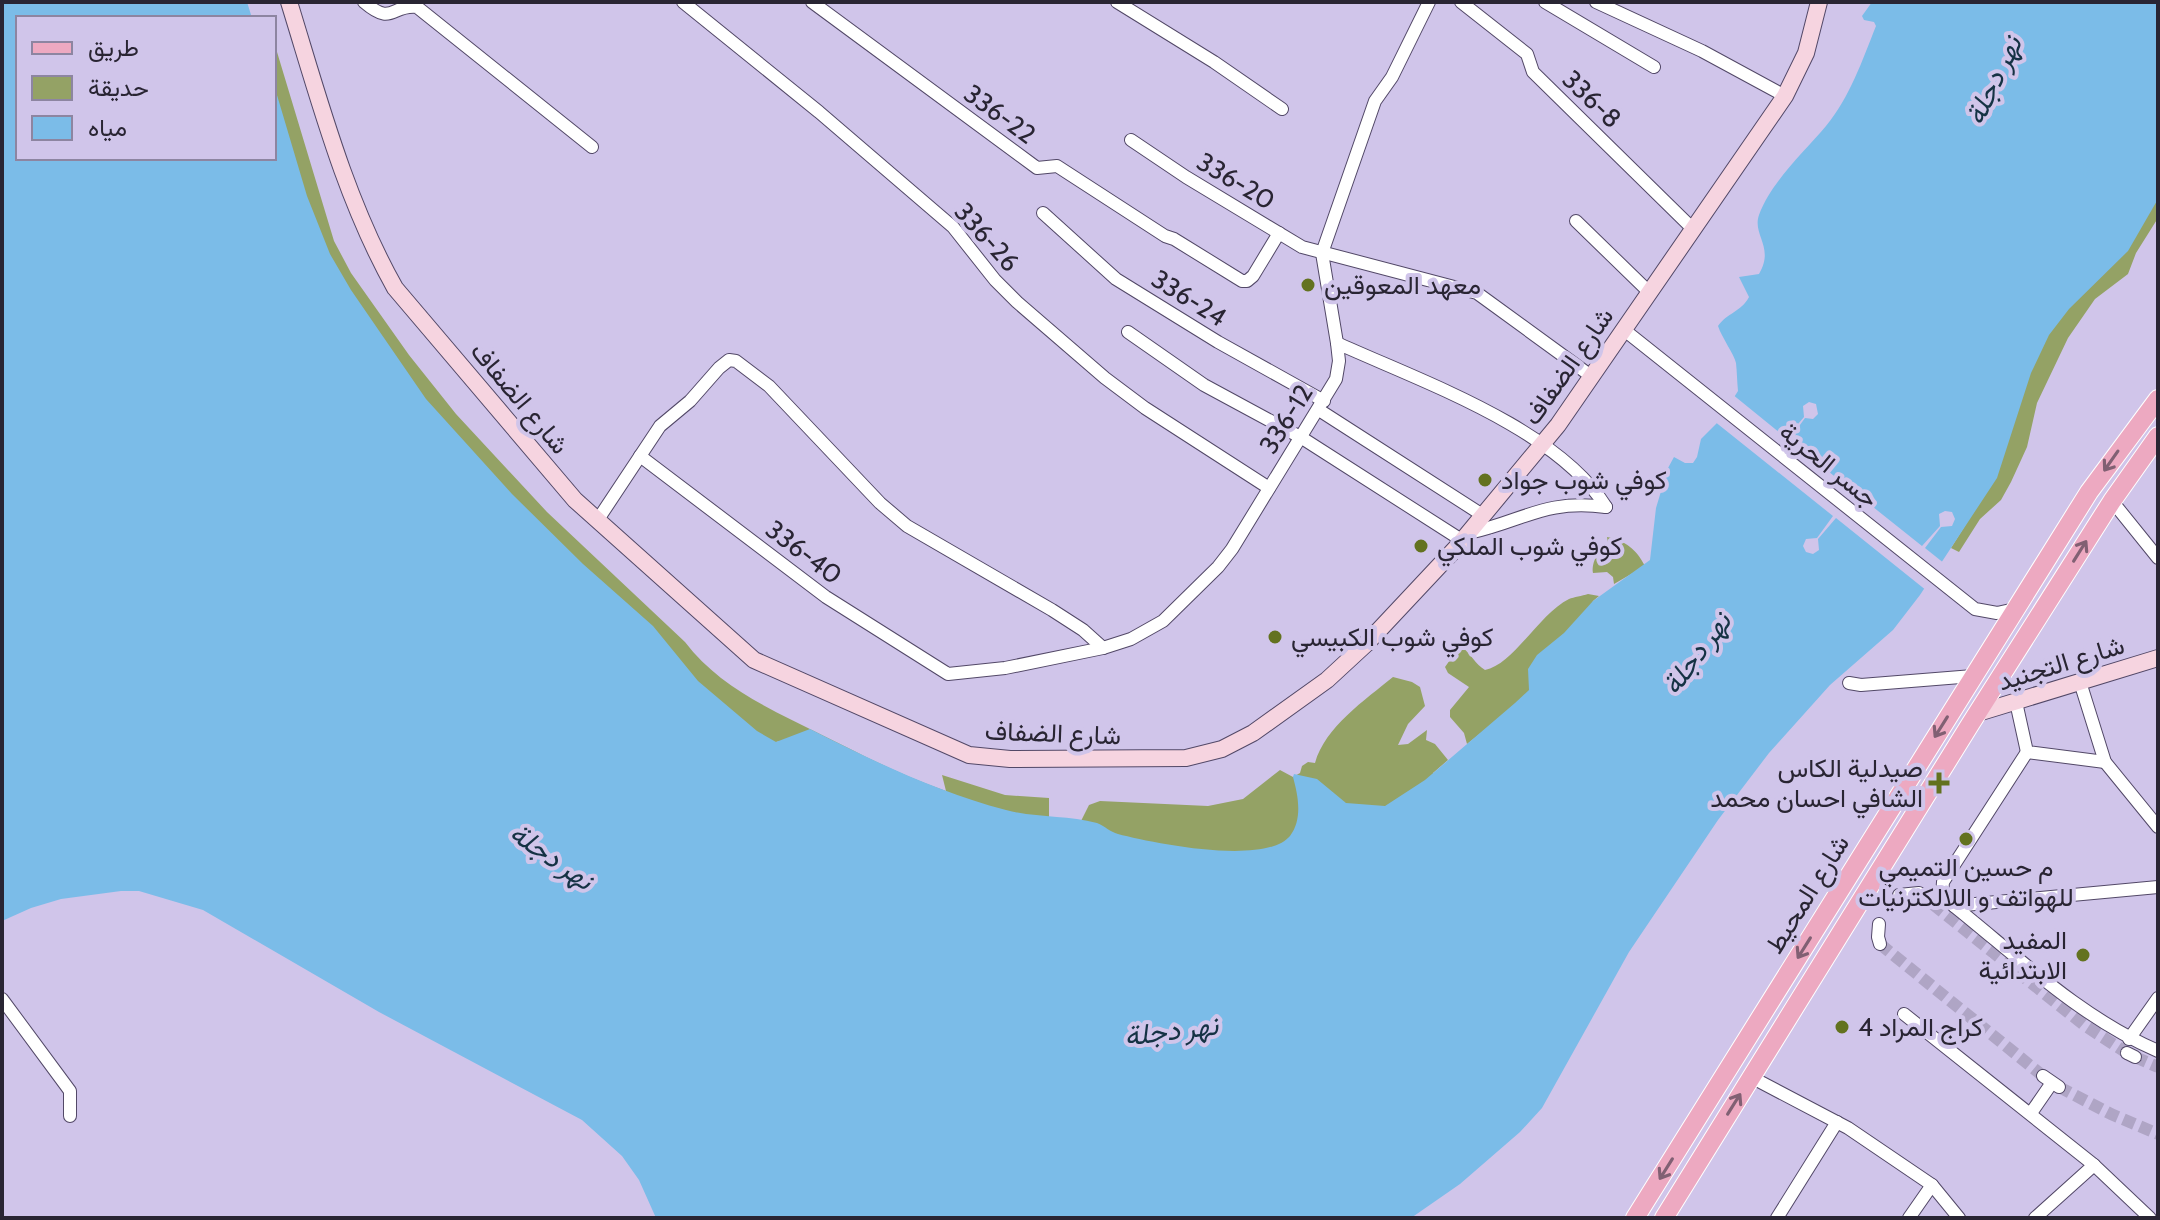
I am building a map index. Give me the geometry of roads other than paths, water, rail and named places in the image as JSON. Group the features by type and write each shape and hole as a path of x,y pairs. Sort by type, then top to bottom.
{"main road":[{"name":"شارع المحيط","path":"1635,1218 2089,492 2158,399"},
{"name":"شارع المحيط","path":"1664,1218 2034,623 2112,501 2158,436"},
{"path":"2030,585 2037,596 2051,597"},
{"path":"2014,610 2028,614 2034,623"}],"street":[{"name":"شارع الضفاف","path":"289,2 330,135 374,247 395,288 564,487 597,521 754,660 969,755 1010,759 1173,760 1222,749 1253,733 1337,672 1414,595 1484,516 1544,442 1785,96 1806,53 1819,2"},
{"path":"364,2 383,15 394,15 408,6 417,7 592,147"},
{"name":"336-26","path":"683,2 810,104 953,227 1017,302 1105,378 1158,417 1269,488"},
{"name":"336-22","path":"812,2 1037,168 1057,166 1165,236 1242,281 1253,276 1279,233"},
{"path":"1117,2 1214,62 1282,109"},
{"name":"336-12","path":"948,674 1005,668 1103,648 1146,632 1163,621 1218,567 1244,534 1269,488 1322,406 1338,371 1337,343 1322,253 1375,101 1392,77 1429,2"},
{"path":"1545,2 1654,67"},
{"path":"1596,2 1702,51 1785,96"},
{"name":"336-8","path":"1464,3 1527,54 1533,72 1693,229"},
{"name":"336-20","path":"1131,140 1302,247 1477,293 1591,376"},
{"name":"336-24","path":"1043,213 1116,279 1322,406 1484,516"},
{"path":"1576,221 1649,292"},
{"name":"جسر الحرية","path":"1623,329 1975,609 1997,613 2014,610"},
{"path":"1128,332 1204,385 1302,438 1466,537 1552,506 1580,504 1606,507 1585,480 1544,442 1467,402 1337,343"},
{"path":"597,521 664,421 690,401 721,366 729,360 736,361 769,386 907,526 1052,610 1083,630 1103,648"},
{"name":"336-40","path":"640,456 826,597 948,674"},
{"path":"2112,501 2158,558"},
{"name":"شارع التجنيد","path":"1978,713 2158,658"},
{"path":"1849,683 1861,685 1973,676"},
{"path":"2080,682 2105,762 2158,827"},
{"path":"2016,702 2027,752 1943,882 1942,894 2133,1048 2158,1051"},
{"path":"2027,752 2105,762"},
{"path":"1954,906 2158,887"},
{"path":"1899,895 1919,893"},
{"path":"1879,924 1880,944"},
{"path":"2133,1048 2158,998"},
{"path":"2,999 70,1091 70,1116"},
{"path":"1904,1014 2094,1165 2150,1218"},
{"path":"1751,1077 1837,1122 1932,1185 1959,1218"},
{"path":"2031,1113 2050,1083"},
{"path":"1777,1218 1837,1122"},
{"path":"2035,1218 2094,1165"},
{"path":"1909,1218 1932,1185"}],"water":[{"name":"نهر دجلة","path":"2,2 247,2 251,16 16,16 16,160 276,160 276,92 307,196 330,254 426,399 512,494 583,564 653,626 698,681 757,731 776,742 810,729 906,775 980,803 1017,813 1086,820 1134,838 1207,850 1234,851 1277,845 1290,836 1298,815 1294,774 1317,779 1346,803 1385,806 1425,780 1529,690 1528,669 1537,655 1564,633 1593,601 1650,560 1656,508 1668,468 1674,457 1685,463 1693,463 1701,439 1719,421 1738,391 1736,363 1718,326 1749,297 1739,277 1759,274 1763,265 1765,256 1758,229 1759,215 1780,179 1826,126 1849,91 1876,26 1862,16 1872,2 2158,2 2158,199 2128,251 2069,309 2049,335 2031,373 1997,478 1920,595 1893,630 1830,685 1769,753 1718,820 1629,952 1542,1108 1520,1132 1460,1184 1411,1218 656,1218 639,1180 622,1156 582,1120 379,1012 203,910 139,891 121,891 61,899 2,921"}],"tunnel":[{"path":"1919,893 2084,1025 2127,1053"},
{"path":"1880,944 2043,1076"},
{"path":"2135,1057 2158,1067"},
{"path":"2059,1087 2158,1134"}],"place":[{"name":"معهد المعوقين","path":"1308,285"},
{"name":"كوفي شوب جواد","path":"1485,480"},
{"name":"كوفي شوب الملكي","path":"1421,546"},
{"name":"كوفي شوب الكبيسي","path":"1275,637"},
{"name":"صيدلية الكاس الشافي احسان محمد","path":"1939,783"},
{"name":"م حسين التميمي للهواتف و اللالكترنيات","path":"1966,839"},
{"name":"المفيد الابتدائية","path":"2083,955"},
{"name":"كراج المراد 4","path":"1842,1027"}]}
